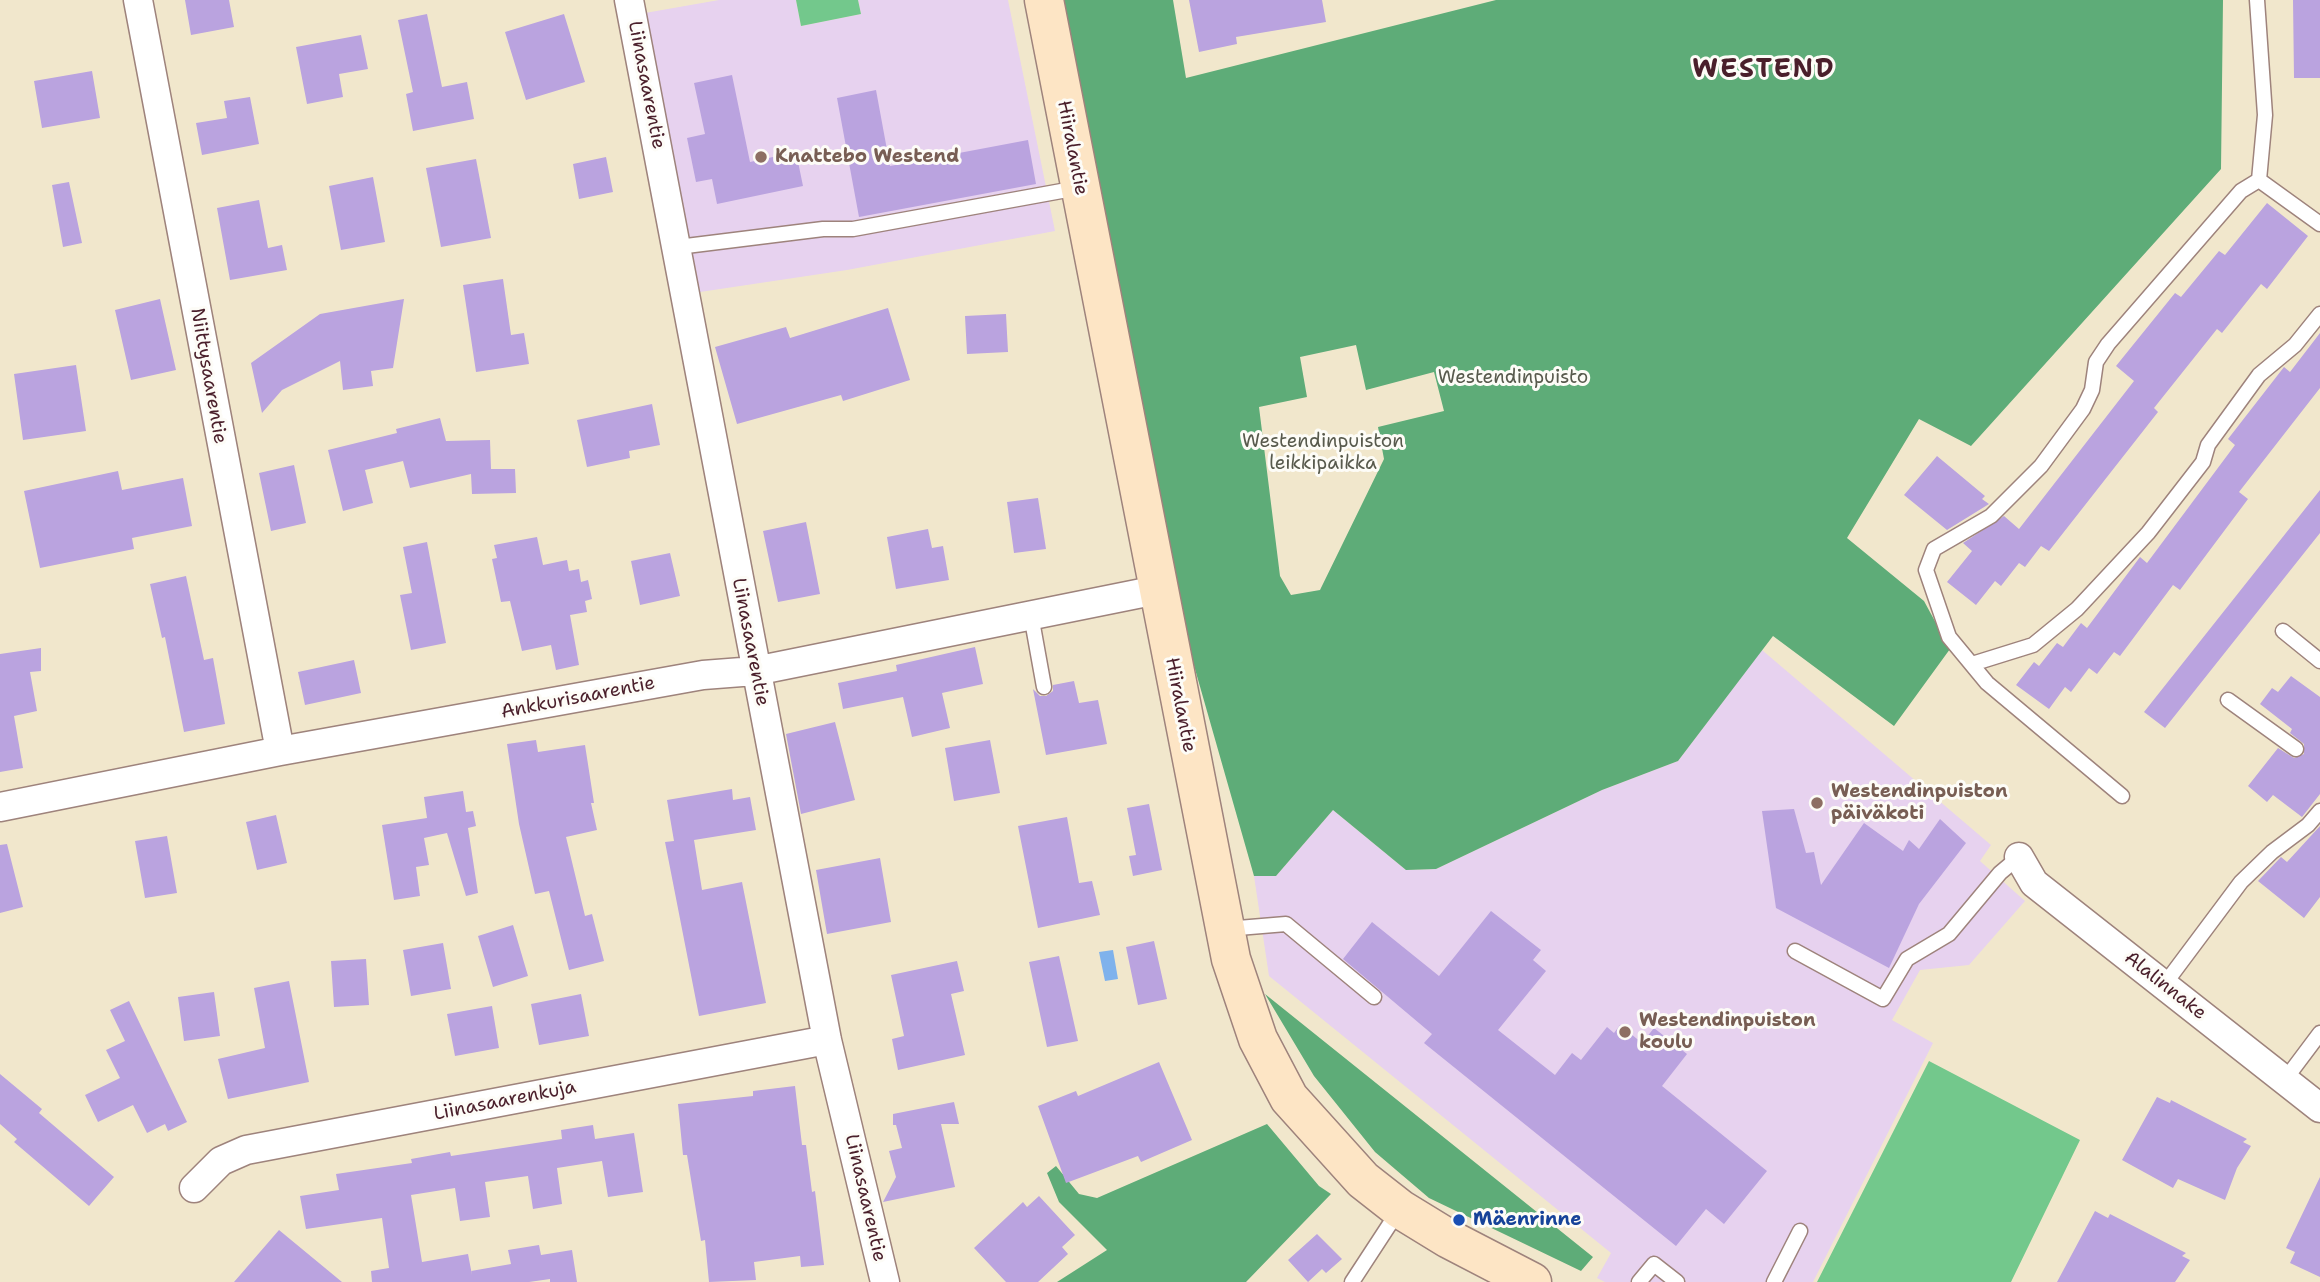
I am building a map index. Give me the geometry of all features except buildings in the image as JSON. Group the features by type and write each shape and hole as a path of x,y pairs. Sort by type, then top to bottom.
{"street":[{"name":"Niittysaarentie","path":"138,0 280,751"},
{"name":"Liinasaarentie","path":"629,0 827,1040 885,1282"},
{"name":"Hiiralantie","path":"1044,0 1225,930 1231,958 1258,1039 1289,1098 1363,1180 1400,1209 1531,1282"},
{"name":"Ankkurisaarentie","path":"0,807 280,751 703,675 755,671 1157,590"},
{"name":"Alalinnake","path":"2019,858 2034,883 2320,1108"},
{"name":"Liinasaarenkuja","path":"194,1188 221,1161 246,1150 827,1040"}],"lane":[{"path":"2257,0 2265,115 2259,180"},
{"path":"2259,180 2320,224"},
{"path":"2122,796 2007,701 1949,638 1926,570 1934,550 1991,516 2041,466 2083,409 2092,390 2096,362 2108,344 2241,191 2259,180"},
{"path":"678,247 823,229 853,229 1079,188"},
{"path":"1972,664 2033,645 2077,609 2148,533 2203,462 2208,445 2259,375 2295,345 2320,314"},
{"path":"1031,615 1044,687"},
{"path":"2283,631 2320,661"},
{"path":"2228,700 2296,749"},
{"path":"2164,985 2241,882 2319,813"},
{"path":"1795,951 1883,999 1907,959 1949,934 2000,873 2019,858"},
{"path":"1225,930 1286,924 1374,997"},
{"path":"2284,1081 2320,1033"},
{"path":"1352,1282 1400,1209"},
{"path":"1774,1282 1800,1231"},
{"path":"1639,1282 1654,1264 1677,1282"}],"shaded area":[{"path":"719,0 796,0 801,26 861,14 858,0 1008,0 1055,231 847,270 700,292 645,13"},
{"name":"Westendinpuiston koulu","path":"1762,650 1991,845 1980,861 2025,901 1969,965 1920,970 1892,1020 1933,1043 1813,1282 1605,1282 1597,1278 1611,1253 1269,976 1254,876 1276,876 1333,810 1406,870 1436,869 1602,790 1678,761"}],"green space":[{"path":"796,0 858,0 861,14 801,26"},
{"name":"Westendinpuisto","path":"1064,0 1173,0 1186,78 1496,0 2223,0 2221,169 1971,446 1919,419 1847,538 1924,601 1950,649 1894,726 1773,636 1678,761 1602,790 1436,869 1406,870 1333,810 1276,876 1254,876 1191,655","holes":["1356,345 1366,390 1434,372 1444,411 1378,427 1384,459 1320,590 1291,595 1280,576 1259,407 1307,397 1300,357"]},
{"path":"1265,994 1593,1257 1581,1271 1429,1198 1375,1152 1314,1076"},
{"path":"1929,1061 2080,1140 2011,1282 1817,1282"},
{"path":"1267,1124 1319,1186 1331,1194 1246,1282 1057,1282 1107,1250 1059,1202 1047,1173 1056,1166 1079,1194 1097,1198"}],"water":[{"path":"1113,950 1118,979 1105,981 1099,952"}],"place":[{"name":"Knattebo Westend","path":"761,157"},
{"name":"Westendinpuiston päiväkoti","path":"1817,803"},
{"name":"Westendinpuiston koulu","path":"1625,1032"},
{"name":"Mäenrinne","path":"1459,1220"}],"district":[{"name":"WESTEND","path":"1764,70"}],"park label":[{"name":"Westendinpuiston leikkipaikka","path":"1323,453"}]}
